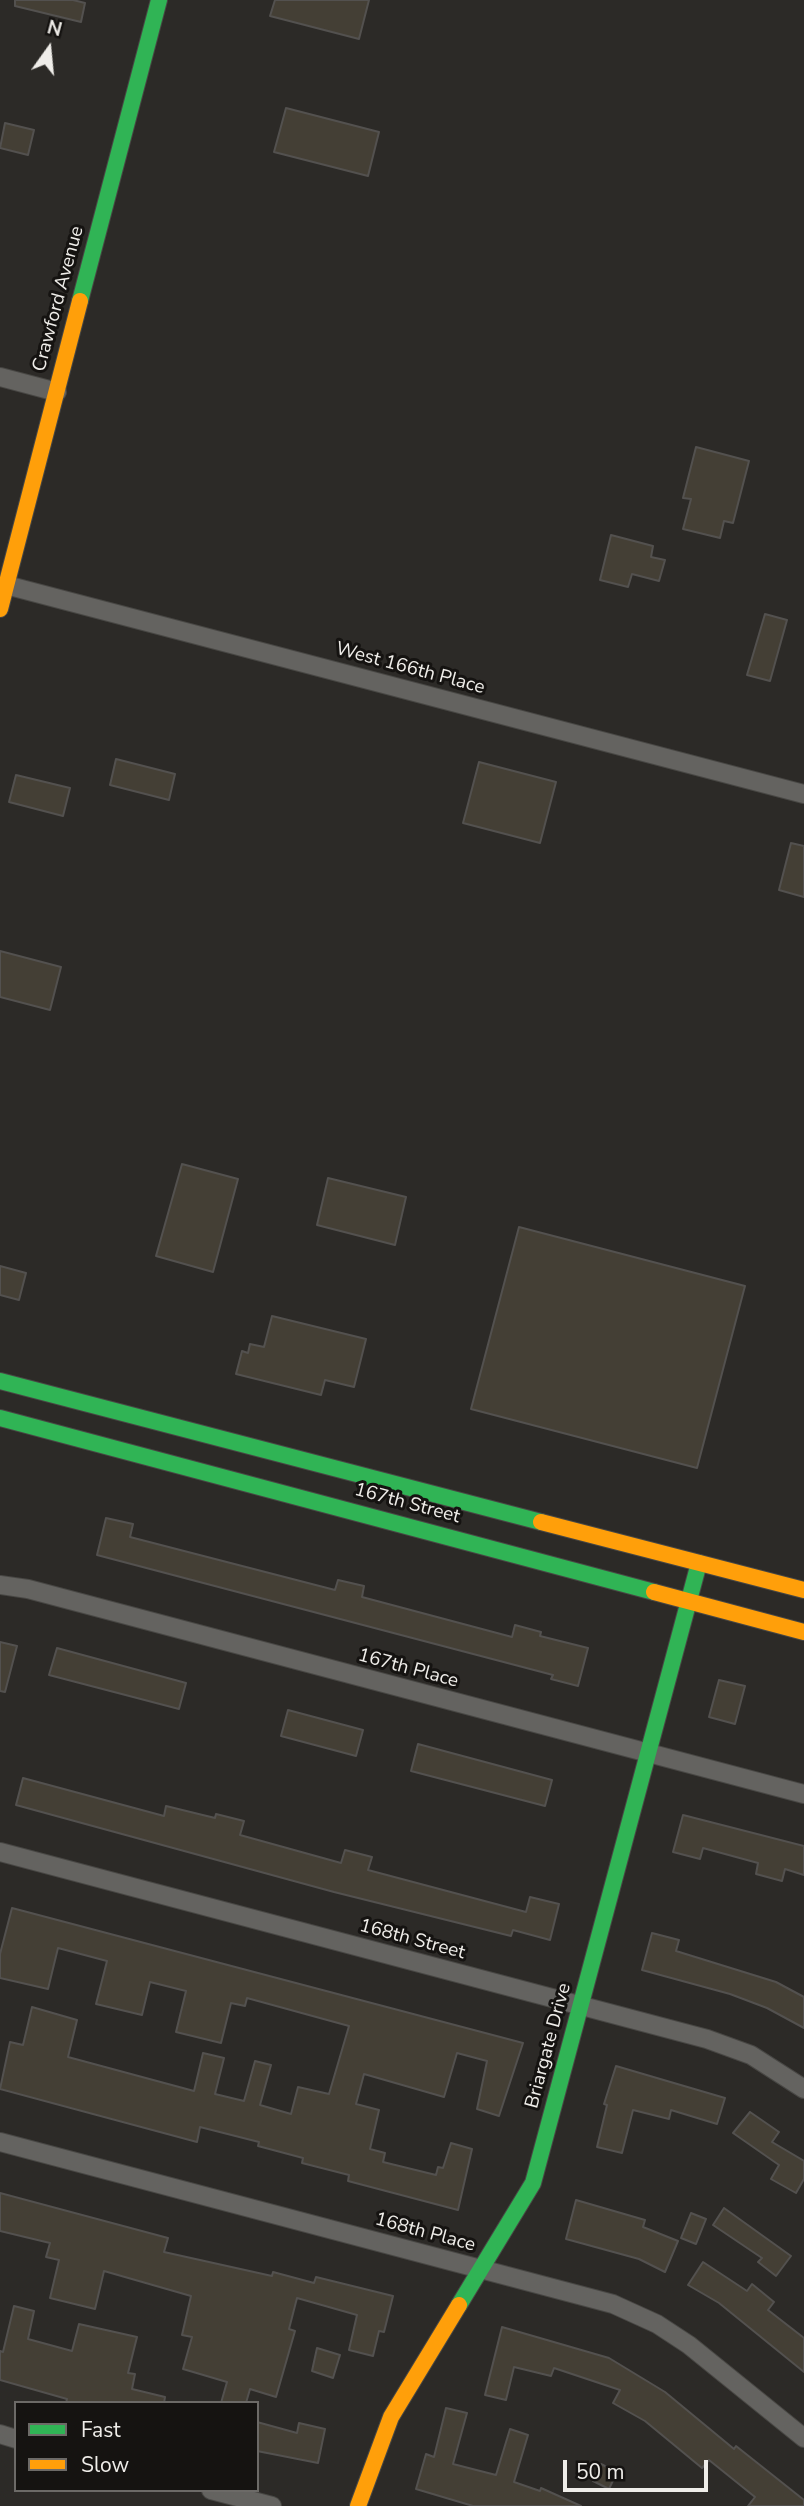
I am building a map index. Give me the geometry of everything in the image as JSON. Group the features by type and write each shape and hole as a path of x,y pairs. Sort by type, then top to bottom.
{"main road":[{"name":"Crawford Avenue","path":"0,609 159,0"},
{"name":"167th Street","path":"0,1381 804,1590"},
{"name":"167th Street","path":"0,1418 804,1632"},
{"name":"Briargate Drive","path":"358,2506 391,2417 533,2183 699,1563"}],"street":[{"path":"0,377 57,392"},
{"name":"West 166th Place","path":"6,585 804,794"},
{"name":"167th Place","path":"0,1585 42,1592 804,1794"},
{"name":"168th Street","path":"0,1852 732,2048 780,2071 804,2089"},
{"name":"168th Place","path":"0,2142 605,2301 657,2324 689,2345 804,2438"},
{"path":"217,2492 250,2503 272,2506"}],"building":[{"path":"15,0 73,0 85,3 81,22 15,6"},
{"path":"275,0 369,0 359,39 270,16"},
{"path":"286,108 379,132 368,176 274,152"},
{"path":"5,123 34,130 28,155 0,148"},
{"path":"696,447 749,461 733,523 724,521 720,538 683,529 691,499 683,498"},
{"path":"611,535 653,546 651,557 665,560 659,581 632,574 628,587 600,580"},
{"path":"765,614 787,620 770,681 747,675"},
{"path":"116,759 175,774 169,800 110,785"},
{"path":"479,762 556,782 540,843 463,823"},
{"path":"16,775 70,788 63,816 9,802"},
{"path":"791,843 804,846 804,897 779,890"},
{"path":"0,951 61,967 50,1010 0,997"},
{"path":"182,1164 238,1179 213,1272 156,1256"},
{"path":"328,1178 406,1197 395,1245 317,1225"},
{"path":"519,1227 745,1286 697,1468 471,1409"},
{"path":"0,1266 26,1273 19,1300 0,1295"},
{"path":"272,1316 366,1339 354,1387 325,1380 321,1395 236,1374 242,1351 248,1353 250,1344 264,1347"},
{"path":"106,1518 133,1524 130,1537 335,1590 338,1580 364,1586 362,1597 512,1637 515,1625 541,1632 540,1636 588,1648 578,1686 551,1679 553,1675 97,1555"},
{"path":"0,1642 17,1646 5,1692 0,1691"},
{"path":"57,1648 186,1683 179,1709 49,1675"},
{"path":"719,1680 745,1686 735,1724 709,1717"},
{"path":"288,1710 363,1730 356,1756 281,1736"},
{"path":"418,1744 552,1780 545,1806 411,1771"},
{"path":"23,1778 164,1816 166,1806 215,1818 216,1814 244,1821 240,1835 341,1863 345,1850 372,1857 368,1870 526,1912 530,1897 559,1904 550,1940 513,1930 511,1936 334,1892 16,1805"},
{"path":"683,1815 804,1846 804,1875 785,1869 782,1881 756,1874 758,1863 703,1848 700,1859 673,1852"},
{"path":"12,1908 523,2043 499,2116 477,2109 487,2061 457,2053 444,2097 364,2074 356,2104 379,2110 370,2149 385,2153 383,2162 436,2175 438,2167 443,2168 451,2143 472,2149 458,2210 348,2181 349,2175 302,2163 303,2158 258,2146 259,2142 200,2127 197,2142 0,2089 10,2042 23,2045 32,2007 77,2020 68,2057 194,2091 203,2053 224,2058 215,2094 244,2101 255,2061 271,2065 260,2105 291,2114 298,2087 329,2094 349,2026 247,1998 245,2006 231,2003 221,2043 176,2032 186,1991 150,1982 142,2015 96,2004 107,1961 58,1948 48,1989 0,1978 0,1954"},
{"path":"652,1933 679,1940 676,1951 776,1982 804,1997 804,2028 767,2008 730,1994 642,1970"},
{"path":"616,2066 725,2098 717,2124 671,2110 669,2119 633,2110 622,2153 597,2147 607,2105 604,2104"},
{"path":"750,2112 779,2132 772,2142 804,2161 804,2179 796,2193 771,2179 779,2165 733,2133"},
{"path":"0,2193 168,2238 164,2252 272,2276 273,2272 314,2283 316,2277 393,2296 384,2332 379,2331 373,2356 349,2350 357,2315 297,2298 289,2329 295,2331 276,2397 250,2389 247,2401 222,2401 227,2382 183,2369 192,2337 182,2335 191,2296 104,2271 95,2309 50,2298 59,2260 46,2257 50,2243 0,2231"},
{"path":"576,2200 645,2220 643,2227 678,2241 665,2272 639,2259 566,2239"},
{"path":"724,2208 791,2256 776,2276 758,2262 762,2258 713,2225"},
{"path":"691,2213 706,2219 696,2244 681,2238"},
{"path":"703,2262 747,2291 752,2284 774,2302 768,2310 804,2338 804,2372 719,2303 688,2285"},
{"path":"14,2306 34,2311 28,2339 72,2351 79,2324 137,2337 128,2373 135,2374 132,2389 165,2397 164,2401 66,2401 0,2380 0,2351 3,2352"},
{"path":"502,2327 609,2358 665,2392 734,2449 736,2446 804,2500 804,2506 748,2506 755,2497 709,2460 702,2468 645,2421 613,2403 620,2390 554,2368 551,2376 514,2367 506,2400 485,2395"},
{"path":"317,2348 340,2355 333,2378 312,2371"},
{"path":"446,2408 467,2413 453,2464 496,2475 510,2429 528,2435 514,2482 540,2491 541,2488 581,2506 473,2506 416,2489 426,2454 434,2457"},
{"path":"259,2423 297,2433 299,2423 325,2429 318,2463 259,2451"},
{"path":"601,2464 617,2472 609,2489 593,2481"}],"traffic: fast":[{"path":"80,301 159,0"},
{"path":"0,1381 541,1522"},
{"path":"0,1418 654,1592"},
{"path":"459,2305 533,2183 699,1563"}],"traffic: slow":[{"path":"0,609 80,301"},
{"path":"541,1522 804,1590"},
{"path":"654,1592 804,1632"},
{"path":"358,2506 391,2417 459,2305"}]}
